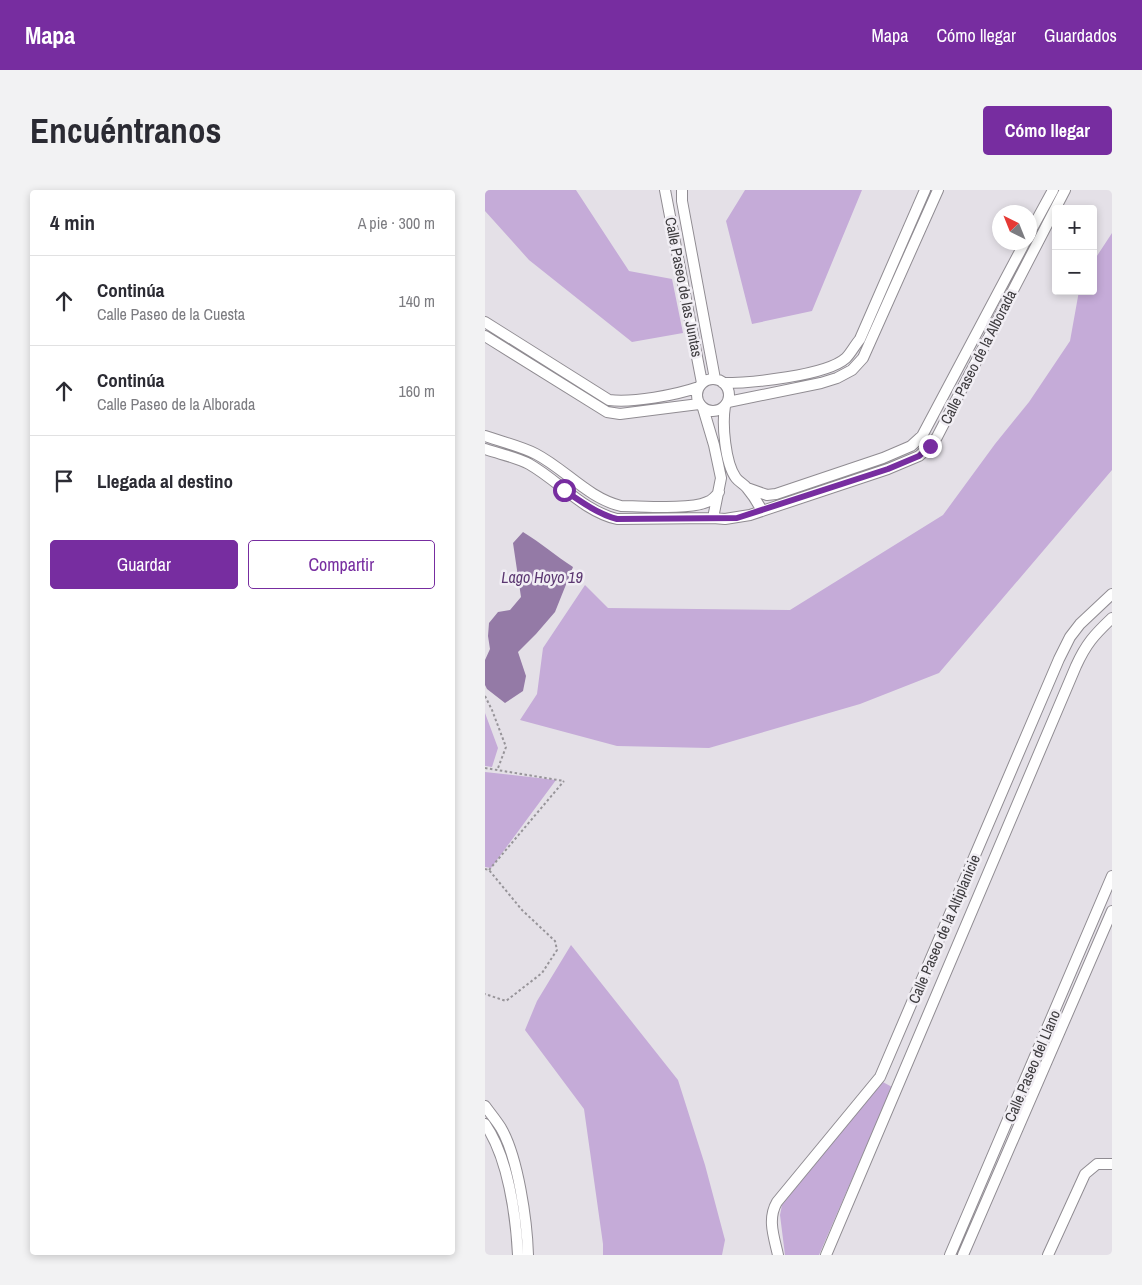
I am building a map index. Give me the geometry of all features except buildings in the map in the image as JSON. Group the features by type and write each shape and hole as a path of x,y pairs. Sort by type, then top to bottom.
{"street":[{"path":"664,190 669,192 677,190"},
{"name":"Calle Paseo de las Juntas","path":"664,190 700,385"},
{"name":"Calle Paseo de las Juntas","path":"683,190 682,201 719,381"},
{"path":"486,329 609,400 620,402 685,392 706,381 787,378 832,366 845,358 859,339 925,190"},
{"path":"486,329 607,412 620,414 701,406 711,412 726,404 821,383 837,378 852,370 863,358 939,190"},
{"path":"1037,219 1053,190"},
{"name":"Calle Paseo de la Alborada","path":"485,448 528,464 583,503 611,518 617,519 737,518 888,469 919,456 930,446 939,433 1065,190"},
{"name":"Calle Paseo de la Alborada","path":"747,488 767,495 776,494 883,458 911,446 922,436 1021,250"},
{"path":"1017,257 1028,262"},
{"path":"875,303 885,308"},
{"path":"719,381 728,390 723,424 728,456 736,478 747,488 762,511"},
{"path":"700,385 697,396 714,445 720,487 713,518"},
{"path":"927,426 939,433"},
{"path":"485,436 537,455 572,480 612,504 621,506 693,506 714,498 720,487 736,478"},
{"path":"564,490 572,480"},
{"name":"Calle Paseo de la Altiplanicie","path":"778,1255 771,1220 772,1211 777,1202 880,1077 1059,658 1070,637 1080,624 1112,594"},
{"name":"Calle Paseo de la Altiplanicie","path":"826,1255 1076,666 1085,647 1112,618"},
{"path":"1059,658 1076,666"},
{"path":"976,856 992,863"},
{"name":"Calle Paseo del Llano","path":"951,1255 1112,876"},
{"name":"Calle Paseo del Llano","path":"963,1255 1112,911"},
{"path":"1081,951 1093,956"},
{"path":"880,1077 897,1086"},
{"path":"485,1106 488,1122 503,1162 513,1211 518,1255"},
{"path":"488,1122 501,1129 514,1158 528,1255"},
{"path":"1048,1255 1085,1174 1097,1164 1112,1164"},
{"path":"959,1235 970,1240"}],"path":[{"path":"485,696 506,747 498,769"},
{"path":"485,768 564,781 489,870"},
{"path":"485,869 489,870 522,910 555,940 557,950 542,973 505,1001 485,994"}],"shaded area":[{"path":"485,190 576,190 629,271 672,279 683,333 632,342 529,260 485,211"},
{"path":"745,190 862,190 812,311 752,324 726,221"},
{"path":"1112,233 1112,470 939,673 860,704 709,748 617,746 520,720 537,694 543,648 585,585 608,608 790,610 943,515 995,444 1029,402 1070,341 1078,295 1097,295 1097,256"},
{"path":"485,713 498,748 492,767 485,766"},
{"path":"485,772 556,780 491,868 485,867"},
{"path":"571,945 678,1080 705,1165 725,1240 722,1255 603,1255 584,1109 525,1030 537,1001"},
{"path":"881,1081 892,1087 819,1255 785,1255 780,1215 782,1205"}],"water":[{"name":"Lago Hoyo 19","path":"523,532 573,567 555,612 518,652 526,676 523,691 505,703 487,689 485,685 485,660 490,649 489,623 498,612 510,610 521,597 513,543"}],"route":[{"path":"564,490 583,503 611,518 617,519 737,518 888,469 919,456 930,446"}]}
